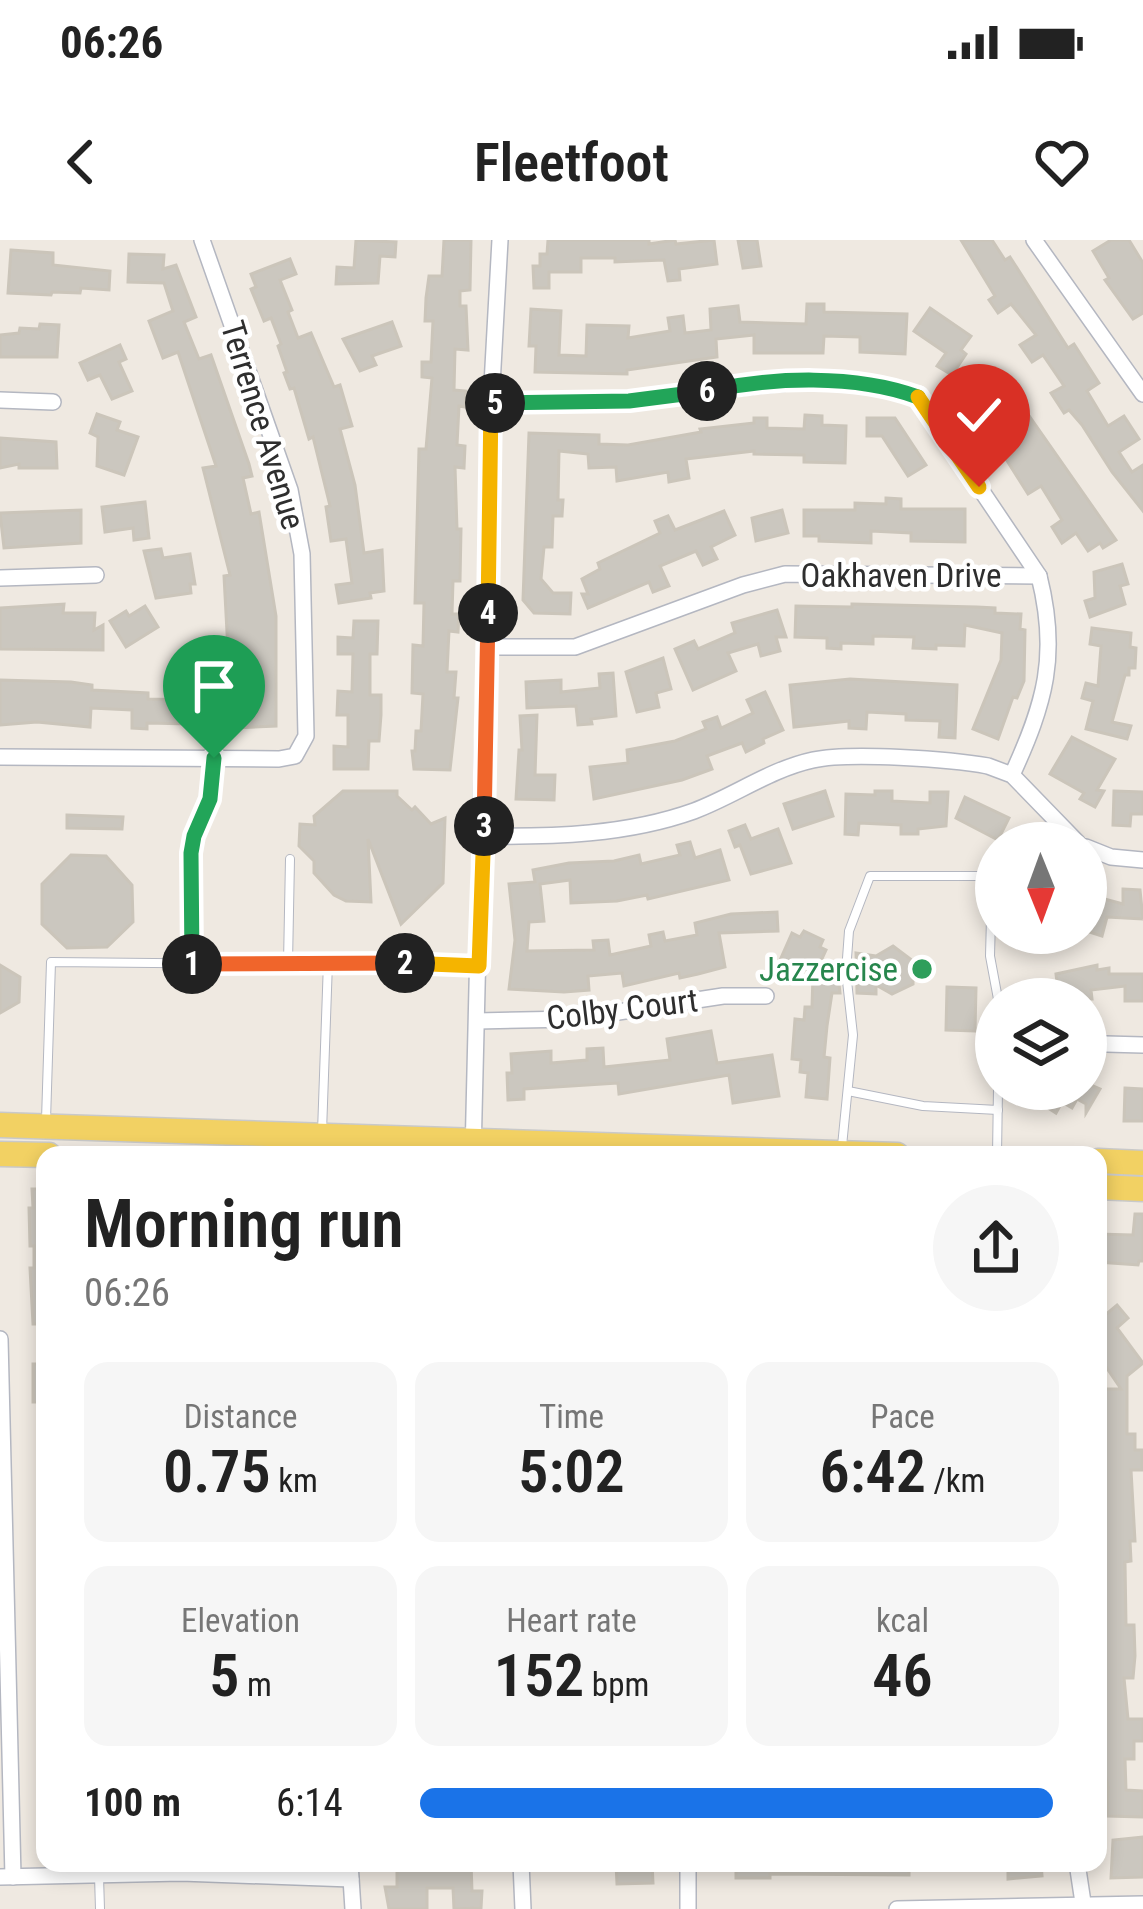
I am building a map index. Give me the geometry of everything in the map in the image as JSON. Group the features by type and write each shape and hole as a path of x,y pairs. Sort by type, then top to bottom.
{"main road":[{"path":"0,1125 322,1134 462,1146"},
{"path":"0,1154 36,1155"},
{"path":"1107,1161 1143,1162"},
{"path":"1107,1187 1143,1189"}],"street":[{"name":"Terrence Avenue","path":"202,240 290,490 302,554 306,736 295,756 214,758"},
{"path":"474,1146 491,403 500,240"},
{"path":"1034,240 1143,394"},
{"path":"491,403 629,401 783,382 889,386 919,398 1039,576 1047,610 1047,684 1012,775"},
{"path":"0,400 53,401"},
{"name":"Oakhaven Drive","path":"488,647 575,647 785,574 1039,576"},
{"path":"0,578 96,575"},
{"path":"0,757 214,758"},
{"path":"484,836 599,832 656,821 692,812 794,765 828,757 968,762 1012,775 1059,822"},
{"path":"1107,855 1143,860"},
{"name":"Colby Court","path":"477,1021 573,1019 724,995 766,996"},
{"path":"1107,1044 1143,1045"},
{"path":"0,1339 7,1877 126,1872"},
{"path":"351,1872 353,1909"},
{"path":"521,1872 523,1909"},
{"path":"688,1872 688,1909"},
{"path":"1078,1872 1084,1907"},
{"path":"897,1909 1143,1904"}],"lane":[{"path":"189,964 191,853 210,799 214,758"},
{"path":"288,963 290,859"},
{"path":"853,1146 848,1091 854,1035 846,972 849,931 870,875 989,876 994,978"},
{"path":"46,1126 51,962 479,966"},
{"path":"322,1134 328,962"},
{"path":"848,1091 923,1106 975,1109"},
{"path":"997,1146 998,1110"},
{"path":"99,1874 100,1909"}],"building":[{"path":"356,240 396,242 395,257 380,256 378,283 336,284 337,267 354,268"},
{"path":"444,240 471,240 470,290 460,291 460,306 466,306 468,350 455,349 454,390 466,391 465,407 459,406 457,445 465,446 464,468 455,467 457,529 461,529 460,581 453,581 452,614 459,614 458,632 449,631 447,672 456,672 454,698 458,698 450,770 414,769 412,751 416,731 421,731 423,694 412,693 413,645 423,646 424,603 415,603 419,449 426,449 432,378 422,377 422,362 431,362 433,321 425,321 426,298 429,276 442,276"},
{"path":"548,240 649,240 649,244 675,240 676,244 714,240 717,264 679,269 680,280 668,281 664,260 581,258 581,272 549,272 549,288 534,288 533,266 540,266 540,254 547,254"},
{"path":"738,240 757,240 761,266 743,268"},
{"path":"961,240 992,240 1005,260 1010,257 1068,348 1074,344 1099,383 1087,391 1108,426 1124,416 1139,439 1119,452 1132,472 1143,465 1143,511 1082,425 1069,410 1064,413 1051,393 1064,386 1043,355 1032,362 1020,345 1036,335 1011,304 998,313 989,300 995,296"},
{"path":"1111,240 1129,240 1143,263 1143,313 1133,319 1105,280 1109,278 1093,251"},
{"path":"11,250 53,253 53,265 110,271 109,290 8,293"},
{"path":"129,254 164,255 163,269 176,265 196,317 184,322 199,359 211,355 249,464 252,476 243,478 251,514 259,512 276,616 276,726 191,730 191,724 147,723 147,729 132,728 132,710 91,708 90,727 37,722 0,725 0,680 71,682 92,685 92,690 148,693 148,699 195,700 202,702 203,713 250,713 250,672 240,672 241,651 228,651 224,576 230,575 203,468 216,466 178,352 163,358 149,321 173,311 164,283 128,282"},
{"path":"290,259 296,274 280,280 292,310 288,312 298,338 311,333 334,387 340,385 352,426 340,429 355,485 364,553 382,550 384,591 370,593 371,598 339,603 336,585 352,583 346,539 331,541 326,507 330,506 313,437 309,439 294,388 290,389 284,373 281,344 271,318 264,321 251,289 256,287 251,274"},
{"path":"807,304 824,304 824,312 907,314 905,354 860,352 860,337 824,336 823,353 754,353 754,335 716,339 717,357 627,370 627,374 535,372 536,346 529,346 531,309 561,311 559,355 586,356 587,325 629,326 628,338 670,331 668,318 683,316 685,333 711,330 710,309 738,306 740,322 806,324"},
{"path":"930,308 971,336 952,375 937,366 946,353 914,331"},
{"path":"392,322 401,346 372,356 376,365 360,371 343,339"},
{"path":"40,324 59,325 57,357 0,357 0,335 19,333 20,328 39,329"},
{"path":"120,345 126,359 119,362 132,391 112,399 100,375 88,380 80,363"},
{"path":"996,370 1020,413 1025,410 1116,540 1088,551 1076,533 1062,543 1052,527 1062,520 1041,486 1028,494 1006,459 1012,454 996,429 1001,426 988,404 984,406 978,396 967,402 960,390"},
{"path":"97,414 120,422 117,430 138,437 124,475 97,466 98,437 90,433"},
{"path":"805,415 822,416 822,425 846,426 845,463 804,462 804,455 754,451 686,459 689,478 669,482 668,472 617,481 616,467 589,468 588,454 559,451 562,516 553,516 552,547 544,547 541,579 553,593 571,593 570,614 534,613 523,600 529,433 599,435 599,444 628,445 754,423 754,418 767,418 767,428 804,429"},
{"path":"867,418 895,418 926,465 908,476 882,436 867,436"},
{"path":"0,438 56,442 57,468 19,468 19,464 0,468"},
{"path":"886,498 901,499 901,509 965,509 965,542 911,541 911,533 871,531 871,543 804,536 804,510 855,510 855,503 886,504"},
{"path":"145,502 149,538 134,540 133,528 105,532 102,507"},
{"path":"81,510 81,543 4,548 0,513"},
{"path":"782,510 788,533 756,541 752,518"},
{"path":"724,511 735,535 711,547 717,559 703,565 696,551 660,566 669,586 653,592 649,582 588,608 582,579 600,569 598,563 660,533 655,521 668,516 675,530"},
{"path":"161,549 163,558 190,554 195,584 190,584 191,593 156,598 144,551"},
{"path":"1122,564 1128,584 1120,586 1125,604 1090,617 1085,601 1095,598 1094,572"},
{"path":"64,604 63,613 95,613 94,630 103,625 103,650 0,649 0,608"},
{"path":"145,606 158,627 126,647 110,621"},
{"path":"796,606 995,608 995,613 1021,614 1024,681 998,739 973,729 1001,660 1002,633 965,625 964,646 936,645 936,649 913,648 914,637 873,636 873,644 841,643 841,649 827,648 827,638 795,637"},
{"path":"777,610 786,637 776,637 780,651 761,656 758,644 728,653 736,671 693,690 675,649 694,641 698,649 735,633 732,623"},
{"path":"354,621 378,621 377,654 370,654 370,695 381,695 379,741 369,741 368,769 334,769 334,746 348,747 348,715 337,715 338,691 352,692 353,654 338,654 338,637 353,638"},
{"path":"1092,628 1131,633 1130,647 1136,648 1135,668 1125,675 1112,722 1131,726 1127,739 1086,729 1093,701 1082,698 1086,683 1098,686 1101,646 1090,644"},
{"path":"663,658 671,689 656,693 659,707 637,712 626,672"},
{"path":"613,673 616,716 578,725 576,706 527,708 526,682 561,680 561,692 600,688 599,674"},
{"path":"850,679 957,685 955,738 939,737 940,721 906,720 906,714 867,712 866,729 849,728 849,721 794,727 790,685"},
{"path":"765,692 783,730 763,739 764,743 746,752 742,743 707,756 712,769 682,780 594,799 590,767 628,763 627,750 675,741 706,729 703,722 717,717 721,728 753,713 747,700"},
{"path":"537,715 535,775 555,775 554,800 516,799 522,750 520,716"},
{"path":"1072,737 1115,759 1097,790 1104,791 1095,807 1080,799 1084,793 1050,774"},
{"path":"343,791 397,791 431,824 445,818 443,883 401,924 368,839 371,902 346,901 334,895 299,846 300,824 315,825 314,816"},
{"path":"825,791 833,816 793,829 784,804"},
{"path":"875,791 892,791 892,801 930,803 930,792 948,792 946,826 901,834 901,825 859,823 858,835 845,834 846,794 875,795"},
{"path":"1114,791 1143,792 1143,814 1131,814 1130,826 1113,825"},
{"path":"965,797 1009,818 1007,822 975,822 975,828 956,818"},
{"path":"67,815 123,817 122,829 67,828"},
{"path":"745,825 751,839 778,829 791,863 751,874 729,831"},
{"path":"690,842 695,858 720,850 729,880 648,899 647,895 571,903 570,880 540,884 544,921 529,922 527,951 594,950 593,941 608,940 610,955 651,946 649,935 663,932 665,941 697,935 695,923 731,914 777,912 778,931 719,933 725,967 680,978 679,973 624,986 622,973 588,976 589,990 509,989 515,940 509,884 535,882 533,870 569,863 639,855 641,864 680,855 677,845"},
{"path":"71,855 106,856 132,885 133,922 107,947 67,948 42,924 42,884"},
{"path":"1123,889 1140,890 1143,919 1107,917 1107,900 1123,904"},
{"path":"804,931 823,940 820,947 826,950 815,974 781,958 792,933 800,937"},
{"path":"893,946 913,961 913,984 892,994 876,985 876,994 857,993 856,953 876,956"},
{"path":"0,965 20,977 19,1002 0,1013"},
{"path":"1097,965 1097,970 1109,968 1109,974 1143,974 1143,1001 1125,1001 1125,986 1107,988 1107,978 1056,978 1056,974"},
{"path":"813,975 838,975 840,993 832,993 824,1057 830,1058 827,1099 806,1097 808,1073 800,1072 801,1060 792,1059 795,1019 804,1020 805,1007 812,1007"},
{"path":"947,987 975,988 975,1031 946,1030"},
{"path":"711,1031 717,1063 772,1055 779,1096 733,1103 729,1075 619,1094 618,1083 524,1089 524,1099 508,1100 511,1054 551,1051 551,1063 587,1060 587,1049 603,1048 604,1067 670,1060 667,1039"},
{"path":"1125,1088 1143,1089 1143,1121 1124,1121"},
{"path":"32,1189 36,1189 36,1324 30,1268 34,1268 34,1246 30,1246 29,1208 33,1208"},
{"path":"1135,1214 1143,1214 1143,1261 1138,1265 1107,1263 1107,1234 1133,1235"},
{"path":"1117,1305 1128,1318 1117,1328 1143,1363 1127,1376 1127,1434 1135,1434 1135,1450 1142,1450 1142,1470 1131,1470 1135,1541 1130,1541 1131,1561 1125,1562 1126,1625 1134,1625 1135,1656 1133,1678 1124,1678 1128,1719 1143,1719 1143,1741 1134,1741 1134,1759 1125,1759 1126,1790 1143,1791 1143,1817 1107,1816 1107,1389 1121,1389 1107,1368 1107,1313"},
{"path":"33,1364 36,1364 36,1402"},
{"path":"1143,1837 1143,1877 1111,1878 1113,1840"},
{"path":"397,1872 471,1872 472,1891 482,1891 481,1908 454,1909 453,1888 427,1888 427,1909 389,1909 385,1887 397,1887"},
{"path":"616,1872 652,1872 653,1883 617,1884"},
{"path":"736,1872 909,1872 909,1875 736,1878"},
{"path":"1008,1872 1042,1872 1042,1876 1008,1879"}],"place":[{"name":"Jazzercise","path":"922,969"}],"route":[{"path":"214,758 213,787 191,853 189,964 479,966 491,403 629,401 783,382 889,386 919,398 979,487"}]}
